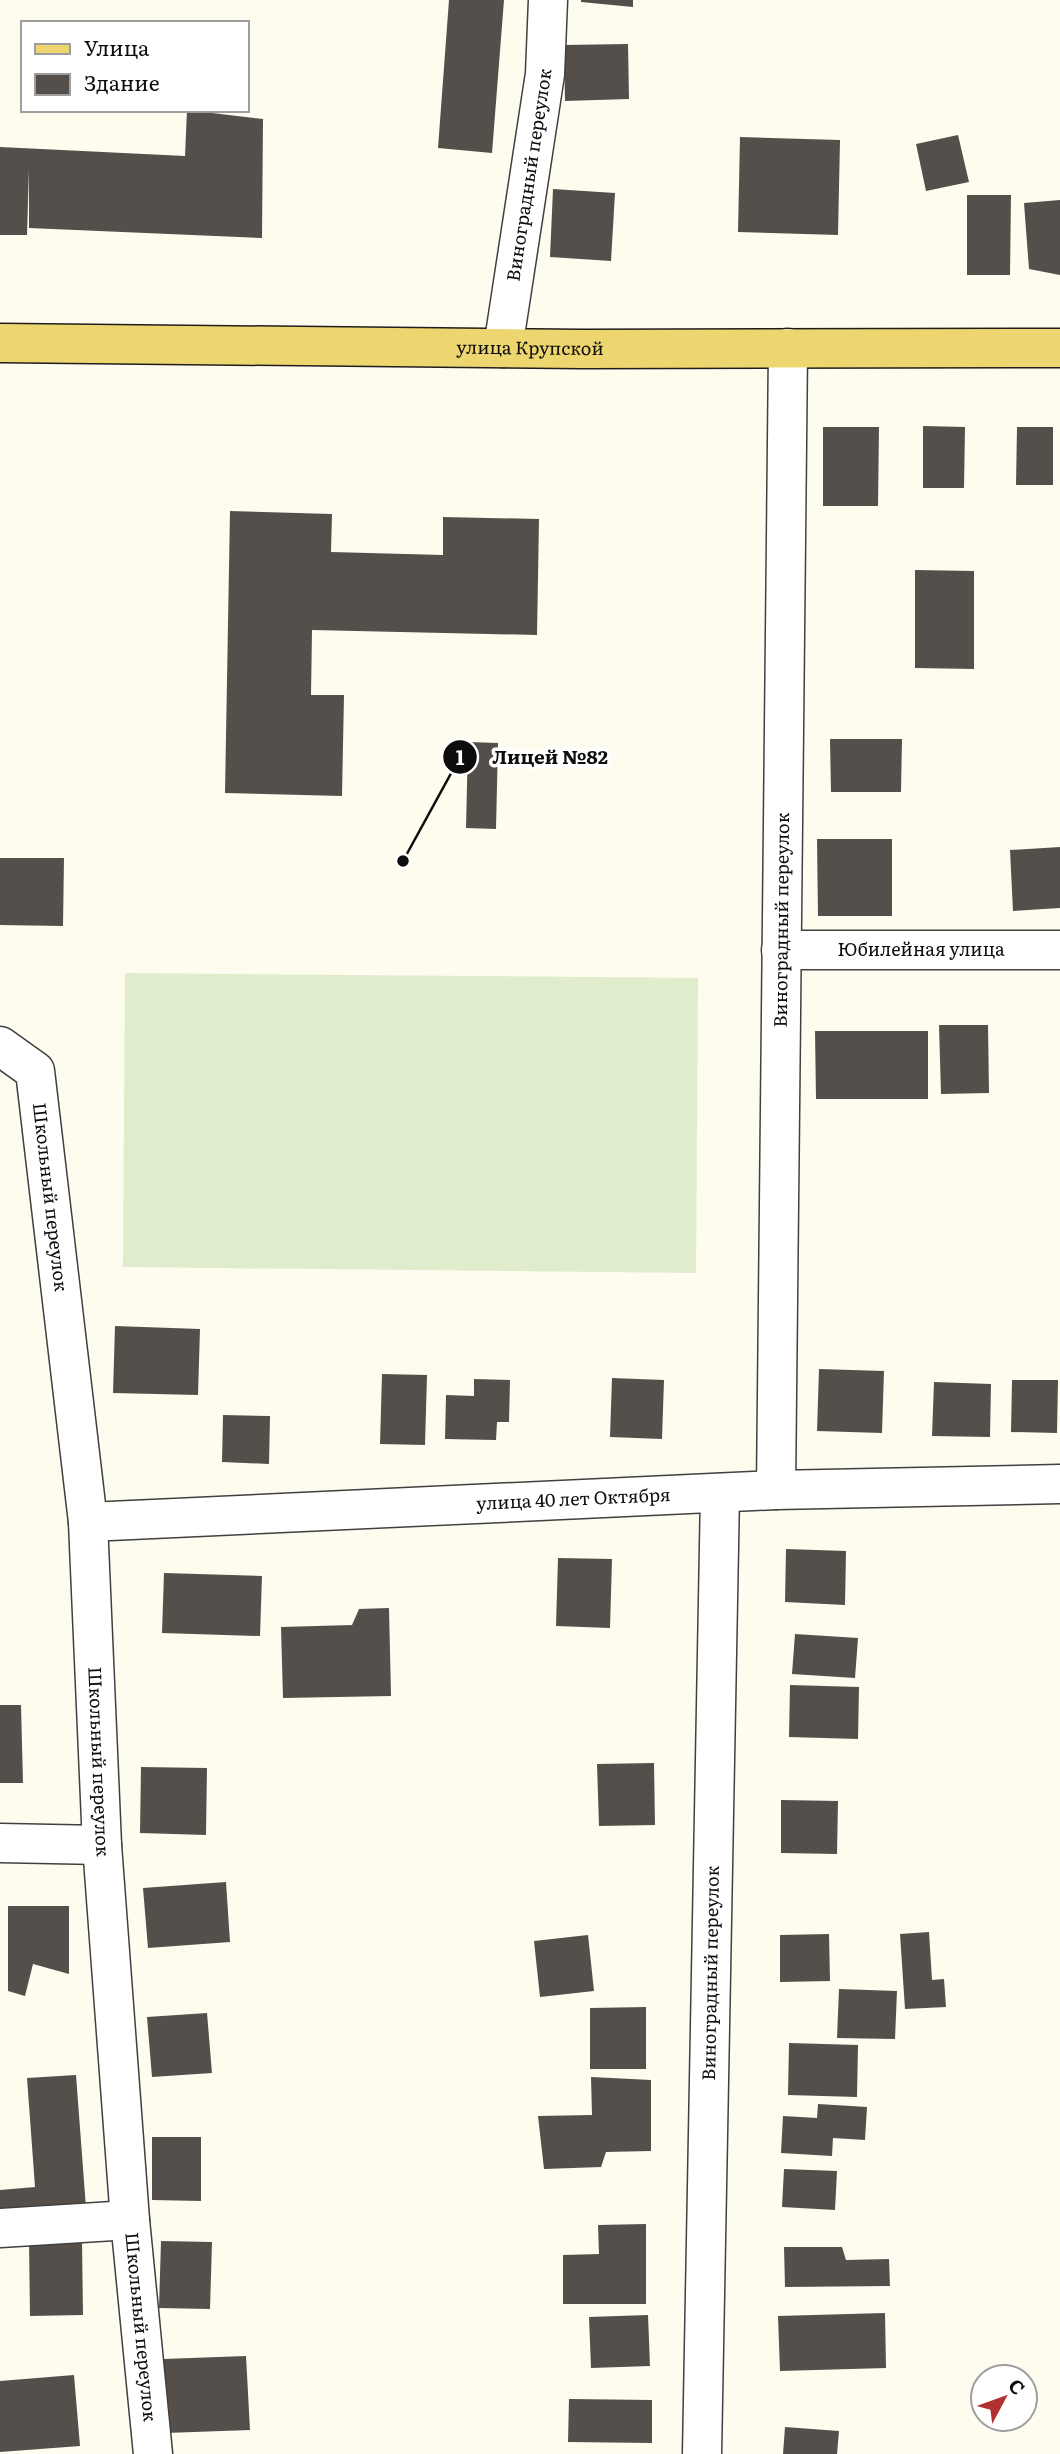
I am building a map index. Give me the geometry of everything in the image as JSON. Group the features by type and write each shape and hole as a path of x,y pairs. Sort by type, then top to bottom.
{"main road":[{"name":"улица Крупской","path":"0,343 503,348 1060,348"}],"street":[{"name":"Виноградный переулок","path":"503,348 545,74 548,0"},
{"name":"Виноградный переулок","path":"776,1490 788,348"},
{"name":"Юбилейная улица","path":"781,950 1060,950"},
{"name":"Школьный переулок","path":"0,1046 35,1071 88,1522 102,1846 130,2220 153,2454"},
{"name":"улица 40 лет Октября","path":"88,1522 776,1490 1060,1483"},
{"name":"Виноградный переулок","path":"702,2454 720,1493"},
{"path":"0,1843 102,1846"},
{"path":"0,2228 130,2220"}],"green space":[{"path":"125,973 698,978 696,1273 123,1267"}],"building":[{"path":"449,0 504,0 492,153 438,148"},
{"path":"633,0 633,7 581,2"},
{"path":"628,44 629,99 565,101 564,45"},
{"path":"187,112 263,119 262,238 29,228 29,169 27,235 0,235 0,147 185,156"},
{"path":"958,135 969,182 926,191 916,144"},
{"path":"740,137 840,140 838,235 738,232"},
{"path":"553,189 615,193 611,261 550,257"},
{"path":"967,195 1011,195 1010,275 967,275"},
{"path":"1060,200 1060,275 1029,269 1024,203"},
{"path":"923,426 965,427 964,488 923,488"},
{"path":"823,427 879,427 878,506 823,506"},
{"path":"1017,427 1053,427 1053,485 1016,485"},
{"path":"230,511 332,514 331,552 443,555 443,517 539,519 537,635 312,630 311,695 344,695 342,796 225,793"},
{"path":"915,570 974,571 974,669 915,668"},
{"path":"830,739 902,739 901,792 831,792"},
{"path":"468,742 498,743 496,829 466,828"},
{"path":"817,839 892,839 892,916 818,916"},
{"path":"1060,847 1060,908 1013,911 1010,850"},
{"path":"0,858 64,858 63,926 0,925"},
{"path":"939,1025 988,1025 989,1093 941,1094"},
{"path":"815,1031 928,1031 928,1099 816,1099"},
{"path":"115,1326 200,1329 198,1395 113,1393"},
{"path":"819,1369 884,1371 882,1433 817,1431"},
{"path":"382,1374 427,1375 425,1445 380,1444"},
{"path":"612,1378 664,1380 662,1439 610,1437"},
{"path":"474,1379 510,1380 509,1422 497,1422 496,1440 445,1439 446,1395 474,1396"},
{"path":"1012,1380 1058,1380 1057,1433 1011,1432"},
{"path":"934,1382 991,1384 990,1437 932,1436"},
{"path":"223,1415 270,1416 269,1464 222,1462"},
{"path":"786,1549 846,1551 845,1605 785,1602"},
{"path":"558,1558 612,1559 610,1628 556,1626"},
{"path":"164,1573 262,1576 260,1636 162,1633"},
{"path":"389,1608 391,1696 283,1698 281,1627 352,1625 359,1609"},
{"path":"795,1634 858,1638 855,1678 792,1674"},
{"path":"790,1685 859,1687 858,1739 789,1737"},
{"path":"0,1705 21,1705 23,1783 0,1783"},
{"path":"654,1763 655,1825 599,1826 597,1764"},
{"path":"141,1767 207,1768 206,1835 140,1833"},
{"path":"781,1800 838,1801 837,1854 781,1853"},
{"path":"226,1882 230,1942 148,1948 143,1888"},
{"path":"8,1906 69,1906 69,1974 33,1964 25,1996 8,1991"},
{"path":"929,1932 932,1980 944,1979 946,2007 905,2009 900,1934"},
{"path":"829,1934 830,1981 780,1982 780,1935"},
{"path":"588,1935 594,1991 540,1997 534,1941"},
{"path":"839,1989 897,1991 895,2039 837,2038"},
{"path":"646,2007 646,2069 590,2069 590,2008"},
{"path":"207,2013 212,2073 152,2077 147,2017"},
{"path":"789,2043 858,2045 857,2097 788,2095"},
{"path":"76,2075 86,2208 0,2214 0,2190 35,2187 27,2078"},
{"path":"591,2077 651,2080 651,2151 606,2152 601,2167 544,2169 538,2116 592,2115"},
{"path":"818,2104 867,2107 865,2140 833,2138 832,2156 781,2153 783,2116 817,2118"},
{"path":"152,2137 201,2137 201,2201 152,2200"},
{"path":"784,2169 837,2171 835,2210 782,2207"},
{"path":"646,2224 646,2304 563,2304 563,2255 599,2254 598,2225"},
{"path":"29,2241 82,2241 83,2315 30,2316"},
{"path":"161,2241 212,2242 210,2309 159,2308"},
{"path":"784,2247 842,2247 846,2260 889,2259 890,2286 785,2287"},
{"path":"885,2313 886,2368 780,2371 778,2316"},
{"path":"648,2315 650,2366 591,2368 589,2317"},
{"path":"246,2356 250,2430 166,2433 163,2359"},
{"path":"74,2375 80,2446 0,2452 0,2381"},
{"path":"569,2399 652,2400 652,2443 568,2442"},
{"path":"785,2427 839,2431 837,2454 783,2454"}],"place":[{"name":"Лицей №82","path":"403,861"}]}
